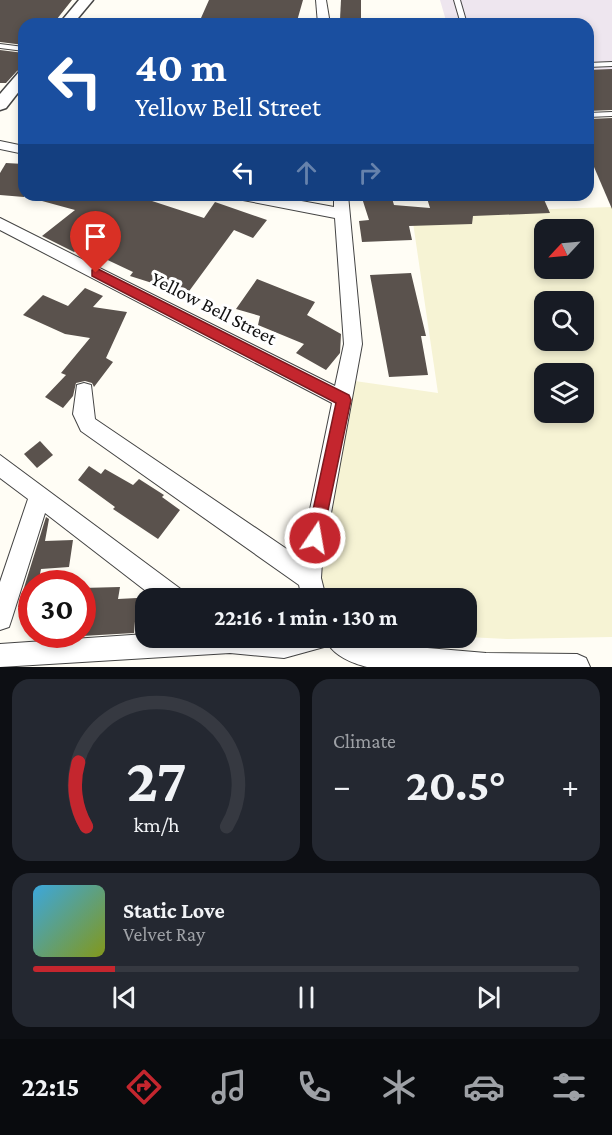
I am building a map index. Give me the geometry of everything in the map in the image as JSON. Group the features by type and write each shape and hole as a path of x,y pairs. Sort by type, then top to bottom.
{"street":[{"path":"71,18 86,0"},
{"path":"321,0 323,18"},
{"path":"0,105 18,83"},
{"path":"0,145 18,149"},
{"path":"84,391 83,414 88,424 311,588 344,400 352,329 341,204 308,201"},
{"name":"Yellow Bell Street","path":"0,223 344,400"},
{"path":"0,465 161,588"},
{"path":"0,618 40,496"},
{"path":"0,656 135,646"},
{"path":"351,648 369,655 486,666 577,667"}],"lane":[{"path":"457,0 462,18"},
{"path":"0,46 18,48"},
{"path":"594,65 612,64"},
{"path":"594,115 612,114"}],"shaded area":[{"path":"440,0 612,0 612,104 594,104 594,18 445,18"},
{"path":"612,207 612,637 477,638 477,588 318,588 348,380 438,393 411,209 468,212"}],"building":[{"path":"0,0 72,0 58,18 18,18 18,44 0,42"},
{"path":"209,0 303,0 298,18 201,18"},
{"path":"341,0 361,0 361,18 340,18"},
{"path":"0,50 18,52 18,71 6,83 0,83"},
{"path":"612,69 612,110 594,111 594,70"},
{"path":"612,118 612,209 594,167 594,119"},
{"path":"6,163 18,164 18,196 0,195 0,173"},
{"path":"42,201 152,201 204,218 215,202 267,220 253,238 234,230 187,294 130,276 133,272 80,247 74,252 42,236 75,210"},
{"path":"363,201 393,201 394,205 430,208 428,201 545,201 550,213 473,216 472,224 409,226 412,240 362,242 359,221 369,220"},
{"path":"411,273 426,336 421,336 428,375 389,377 370,275"},
{"path":"257,279 315,302 307,315 341,334 340,353 326,370 296,353 304,344 258,325 260,316 236,309"},
{"path":"85,288 103,296 93,307 127,312 106,358 113,362 94,387 92,383 85,381 76,383 73,396 63,408 45,397 66,375 61,373 90,338 65,334 23,315 43,295 68,306"},
{"path":"40,441 53,455 37,468 24,454"},
{"path":"89,466 101,474 105,469 133,485 139,479 164,495 162,497 180,510 158,539 113,509 115,507 78,480"},
{"path":"46,517 49,519 45,541 73,540 69,567 30,570"},
{"path":"120,587 118,599 135,598 134,633 96,635 96,588"}],"route":[{"path":"96,273 344,400 315,538"}]}
